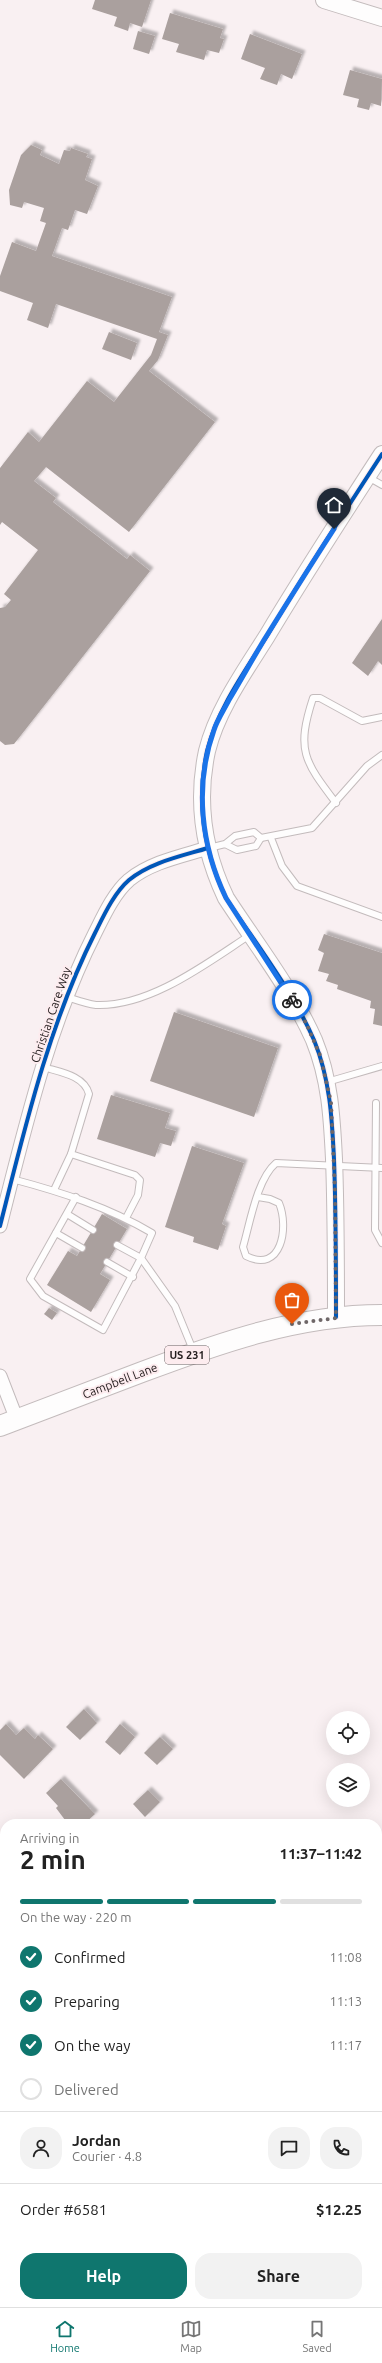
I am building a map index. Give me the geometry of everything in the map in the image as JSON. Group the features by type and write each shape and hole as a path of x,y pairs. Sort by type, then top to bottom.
{"main road":[{"name":"Campbell Lane","path":"9,1423 195,1352 253,1333 336,1318 382,1314"}],"street":[{"path":"324,0 382,18"},
{"path":"336,1318 334,1166 331,1102 327,1082 320,1055 306,1023 226,898 208,848 203,817 202,789 207,752 214,728 248,666 382,454"},
{"name":"Christian Care Way","path":"0,1226 43,1067 80,962 107,910 128,880 158,864 208,848"},
{"path":"0,1376 9,1423"}],"lane":[{"path":"367,477 382,485"},
{"path":"336,803 313,773 304,747 304,726 313,698 320,698 362,721 382,717"},
{"path":"208,848 225,844 236,836 254,832 261,838 271,838 312,828 336,803 367,766 382,755"},
{"path":"225,844 237,850 256,846 261,838"},
{"path":"271,838 282,866 297,886 382,917"},
{"path":"67,997 95,1005 115,1004 140,997 170,985 250,935"},
{"path":"327,1082 382,1066"},
{"path":"43,1067 74,1077 88,1089 89,1094 71,1154 54,1190"},
{"path":"376,1103 374,1166 375,1230 382,1243"},
{"path":"71,1154 135,1175 140,1180 138,1195 126,1218"},
{"path":"258,1198 270,1199 279,1203 282,1211 283,1228 282,1244 275,1254 265,1260 255,1261 246,1256 244,1247 258,1198 268,1170 276,1163 334,1166 374,1166 382,1168"},
{"path":"12,1180 76,1197 126,1218 152,1233 133,1277 103,1330 43,1296 30,1279 76,1197"},
{"path":"67,1214 92,1230"},
{"path":"56,1233 82,1248"},
{"path":"117,1245 141,1258 175,1306 195,1352"},
{"path":"107,1262 133,1277"}],"building":[{"path":"95,0 151,0 142,27 130,23 128,31 114,26 117,17 92,9"},
{"path":"170,13 223,29 220,38 224,39 219,53 207,50 204,60 176,52 179,44 162,39"},
{"path":"138,31 155,36 149,54 133,49"},
{"path":"250,34 302,54 292,79 281,74 277,85 260,79 265,68 241,59"},
{"path":"350,70 382,79 381,106 371,103 369,110 357,107 359,99 343,95"},
{"path":"31,145 42,150 40,155 59,164 64,150 70,151 71,148 88,154 86,157 92,159 85,180 98,186 87,214 75,210 68,230 62,228 52,256 172,297 159,332 168,335 158,360 149,371 215,422 129,532 46,467 34,481 56,498 53,502 127,559 130,555 150,571 14,744 5,745 0,741 0,608 5,607 11,600 4,594 38,550 2,522 0,525 0,468 28,432 39,442 87,381 114,402 151,355 157,339 56,304 48,328 27,320 33,303 0,291 0,276 12,242 36,251 46,223 40,221 44,208 24,202 22,208 10,205 9,190 21,155"},
{"path":"109,332 137,343 131,360 102,349"},
{"path":"382,619 382,665 378,661 368,676 352,663"},
{"path":"324,934 382,953 382,1026 373,1024 375,1009 370,1008 371,1001 337,989 338,985 326,981 329,974 318,971 324,953 318,950"},
{"path":"174,1012 278,1048 254,1117 150,1081"},
{"path":"111,1095 170,1113 165,1128 176,1131 171,1146 160,1143 155,1157 97,1139"},
{"path":"192,1146 244,1163 222,1224 226,1226 218,1250 193,1242 194,1237 165,1227"},
{"path":"102,1214 127,1229 100,1274 110,1280 91,1312 47,1285 68,1251 77,1256"},
{"path":"49,1308 57,1313 52,1320 44,1314"},
{"path":"84,1709 97,1723 80,1740 66,1727"},
{"path":"6,1724 16,1735 24,1728 35,1739 38,1735 53,1749 24,1779 0,1755 0,1730"},
{"path":"120,1724 135,1737 120,1755 105,1742"},
{"path":"160,1737 173,1749 157,1765 144,1753"},
{"path":"61,1779 95,1814 90,1819 64,1819 56,1808 58,1806 46,1793"},
{"path":"148,1790 160,1802 145,1817 133,1804"}],"cycle path":[{"path":"336,1317 336,1219 334,1159 331,1114 324,1069 314,1040 295,1003 226,898 218,881 207,845 202,808 202,789 207,751 218,721 232,691 309,567 382,454"},
{"path":"0,1226 29,1114 51,1040 64,1003 79,968 106,912 124,885 138,874 167,860 208,848"}],"way so far":[{"path":"292,1000 306,1023 320,1055 331,1102 335,1191 336,1318 292,1324"}],"route":[{"path":"292,1000 226,898 218,882 209,856 204,828 202,789 207,752 214,728 248,666 334,529"}]}
